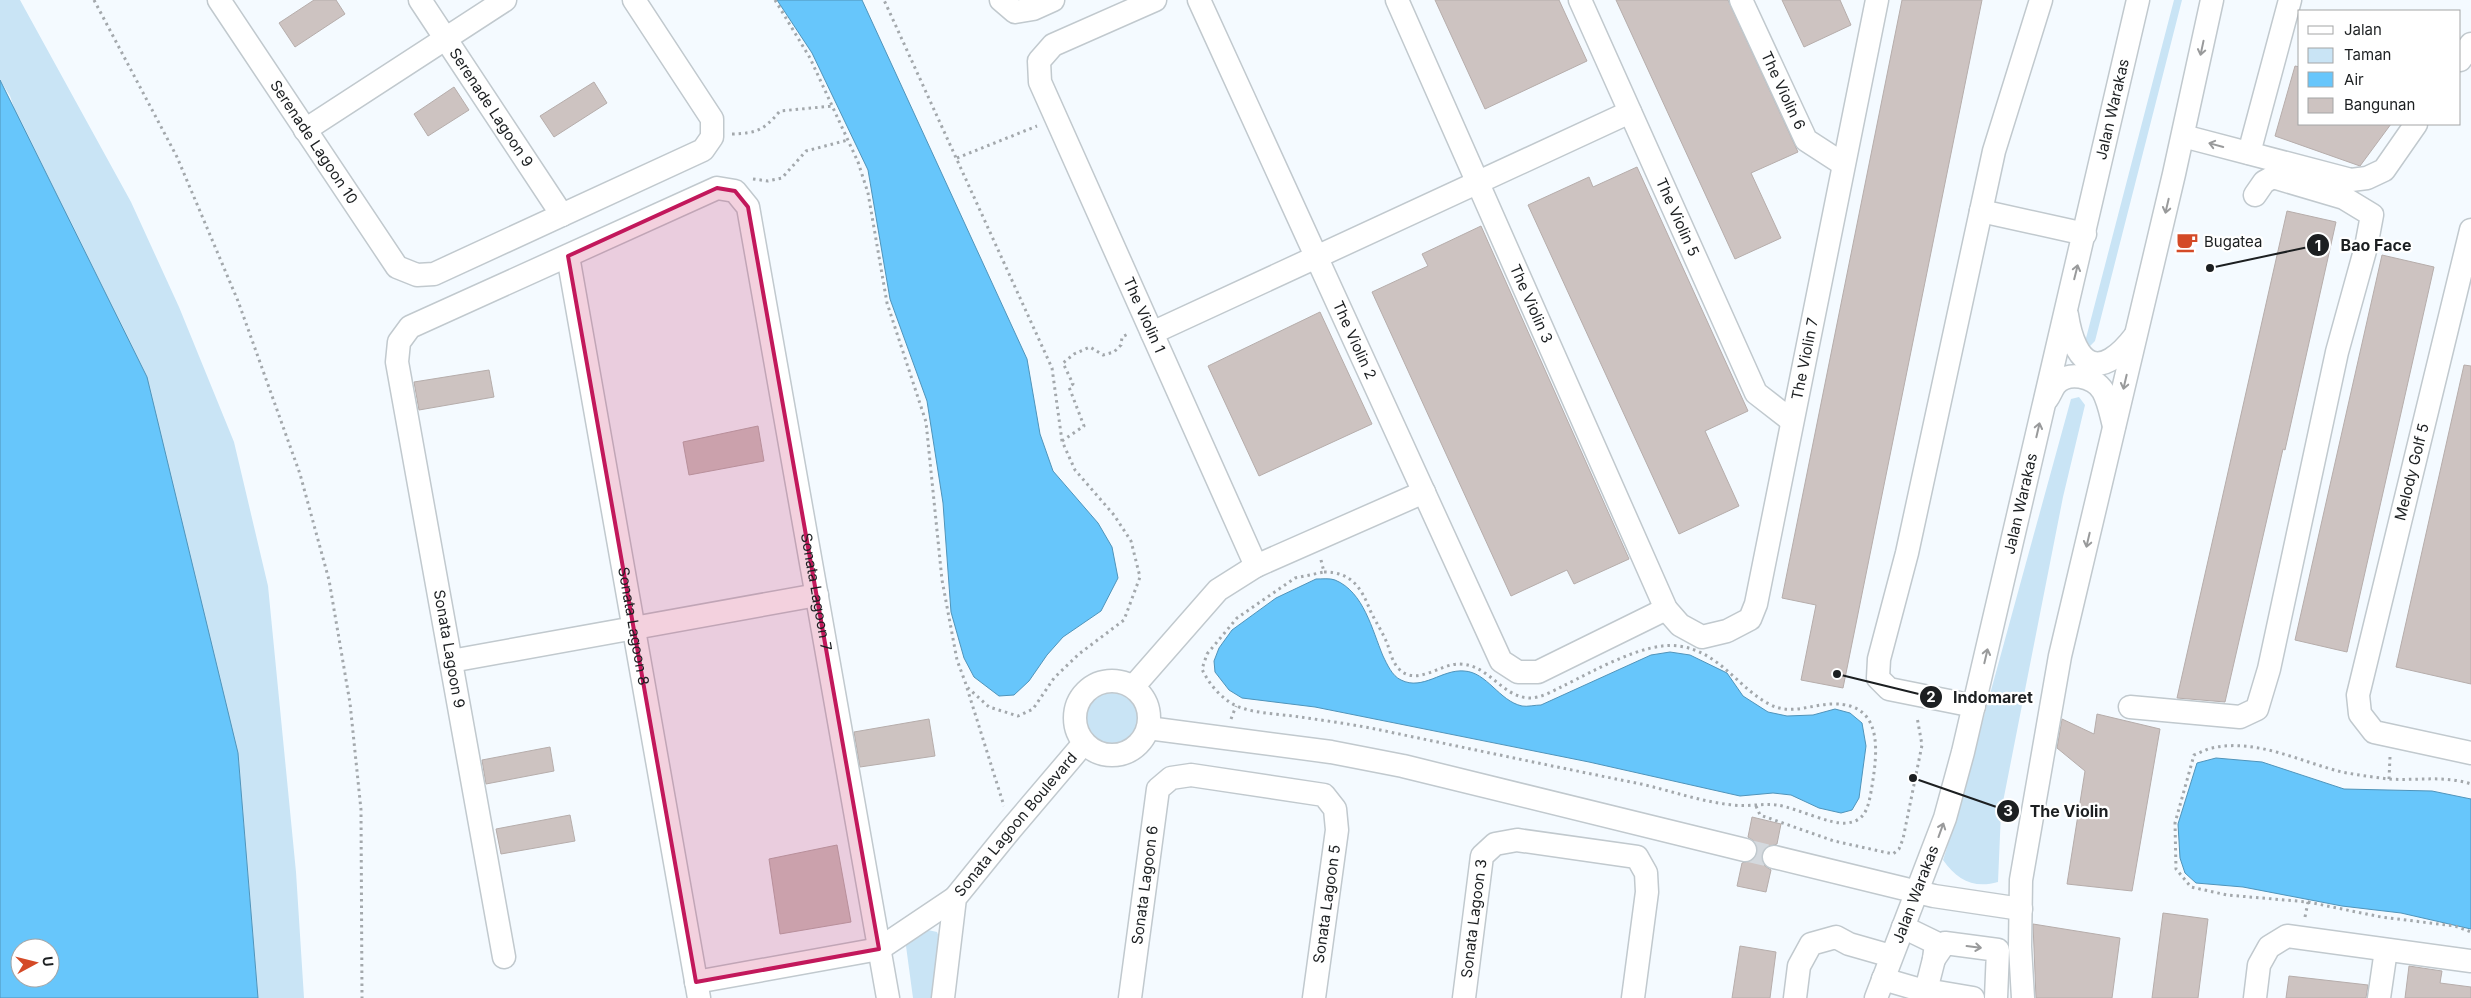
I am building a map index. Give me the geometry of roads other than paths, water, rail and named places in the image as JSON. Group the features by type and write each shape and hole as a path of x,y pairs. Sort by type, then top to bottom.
{"street":[{"name":"Serenade Lagoon 10","path":"219,0 397,267 417,275 434,274 562,215"},
{"name":"Serenade Lagoon 9","path":"420,0 562,215"},
{"path":"305,130 505,0"},
{"path":"562,215 703,150 712,137 712,119 634,0"},
{"path":"1008,6 1033,9 1053,0"},
{"name":"The Violin 1","path":"1156,0 1053,46 1039,61 1040,82 1256,566"},
{"name":"The Violin 2","path":"1199,0 1501,661 1518,672 1538,672 1666,609"},
{"name":"The Violin 3","path":"1397,0 1666,609"},
{"name":"The Violin 5","path":"1580,0 1756,394 1792,421"},
{"name":"The Violin 6","path":"1742,0 1806,140 1843,164"},
{"name":"The Violin 7","path":"1666,609 1680,625 1702,637 1727,631 1750,619 1756,604 1877,0"},
{"path":"1974,706 1890,690 1878,678 1879,659 1908,553 1994,151 2041,0"},
{"name":"Jalan Warakas","path":"1879,989 1918,893 1945,818 1974,706 2138,0"},
{"path":"2023,998 2021,880 2060,656 2183,136 2212,0"},
{"path":"2249,153 2289,0"},
{"path":"2461,59 2471,44"},
{"path":"1150,328 1316,258 1630,112"},
{"path":"2183,136 2351,180 2367,178 2384,170 2415,125"},
{"path":"2130,707 2240,717 2258,709 2269,669 2337,352 2366,247 2372,215 2344,198 2273,178 2264,182 2255,196"},
{"name":"Sonata Lagoon 7","path":"568,256 717,188 735,191 748,207 888,998"},
{"path":"1981,211 2085,234"},
{"name":"Melody Golf 5","path":"2471,230 2358,695 2360,714 2374,732 2471,753"},
{"name":"Sonata Lagoon 9","path":"504,957 398,362 399,342 410,327 568,256"},
{"name":"Sonata Lagoon 8","path":"568,256 698,990"},
{"path":"2066,310 2072,341 2079,355 2088,361 2101,364 2112,360 2124,351 2137,334"},
{"path":"2044,404 2056,384 2067,378 2084,377 2092,380 2103,390 2114,428"},
{"path":"1133,686 1218,590 1256,566 1424,492"},
{"path":"451,661 817,595"},
{"path":"1116,680 1133,686 1144,698 1149,713 1148,728 1141,742 1128,752 1113,756 1097,752 1084,743 1076,728 1076,710 1083,694 1098,683 1116,680"},
{"path":"1148,728 1331,752 1403,766 1745,850"},
{"name":"Sonata Lagoon Boulevard","path":"943,998 956,898 1011,828 1084,743"},
{"name":"Sonata Lagoon 6","path":"1130,998 1158,789 1171,778 1191,774 1324,795 1335,809"},
{"name":"Sonata Lagoon 5","path":"1314,998 1337,830 1335,809"},
{"name":"Sonata Lagoon 3","path":"1464,998 1482,856 1495,844 1517,840 1637,858 1646,874 1647,892 1632,998"},
{"path":"1774,857 1918,893 2021,909"},
{"path":"698,990 879,948 956,898"},
{"path":"1903,927 1936,944 1925,994"},
{"path":"2255,998 2260,965 2269,947 2287,936 2471,961"},
{"path":"1795,998 1799,966 1811,944 1836,937 1849,944 1891,956"},
{"path":"1934,959 1945,943 2021,952"},
{"path":"1996,998 1998,950"},
{"path":"2380,998 2386,950"},
{"path":"1879,989 1973,998"}],"water":[{"path":"777,0 862,0 1027,359 1040,434 1053,471 1098,523 1112,547 1118,578 1101,611 1063,637 1047,655 1029,681 1014,695 999,696 974,677 964,658 951,612 943,503 927,401 890,299 868,170 812,53"},
{"path":"0,80 147,377 238,753 258,998 0,998"},
{"path":"1316,579 1335,580 1353,593 1366,613 1390,670 1395,676 1409,683 1425,681 1456,671 1464,671 1480,676 1506,699 1514,703 1524,706 1541,705 1651,655 1670,652 1690,655 1727,673 1743,696 1768,712 1787,716 1813,715 1835,709 1850,713 1862,723 1866,746 1859,798 1852,810 1841,813 1819,808 1791,795 1773,793 1740,796 1589,762 1315,707 1242,698 1229,690 1215,672 1214,661 1219,648 1232,630 1276,598"},
{"path":"2216,758 2262,762 2344,789 2432,791 2471,799 2471,929 2401,913 2342,906 2243,887 2196,883 2185,873 2180,858 2178,824 2197,763"}],"tunnel":[{"path":"1745,850 1774,857"}],"place":[{"name":"Bugatea","path":"2187,242"},
{"name":"Bao Face","path":"2210,268"},
{"name":"Indomaret","path":"1837,674"},
{"name":"The Violin","path":"1913,778"}]}
